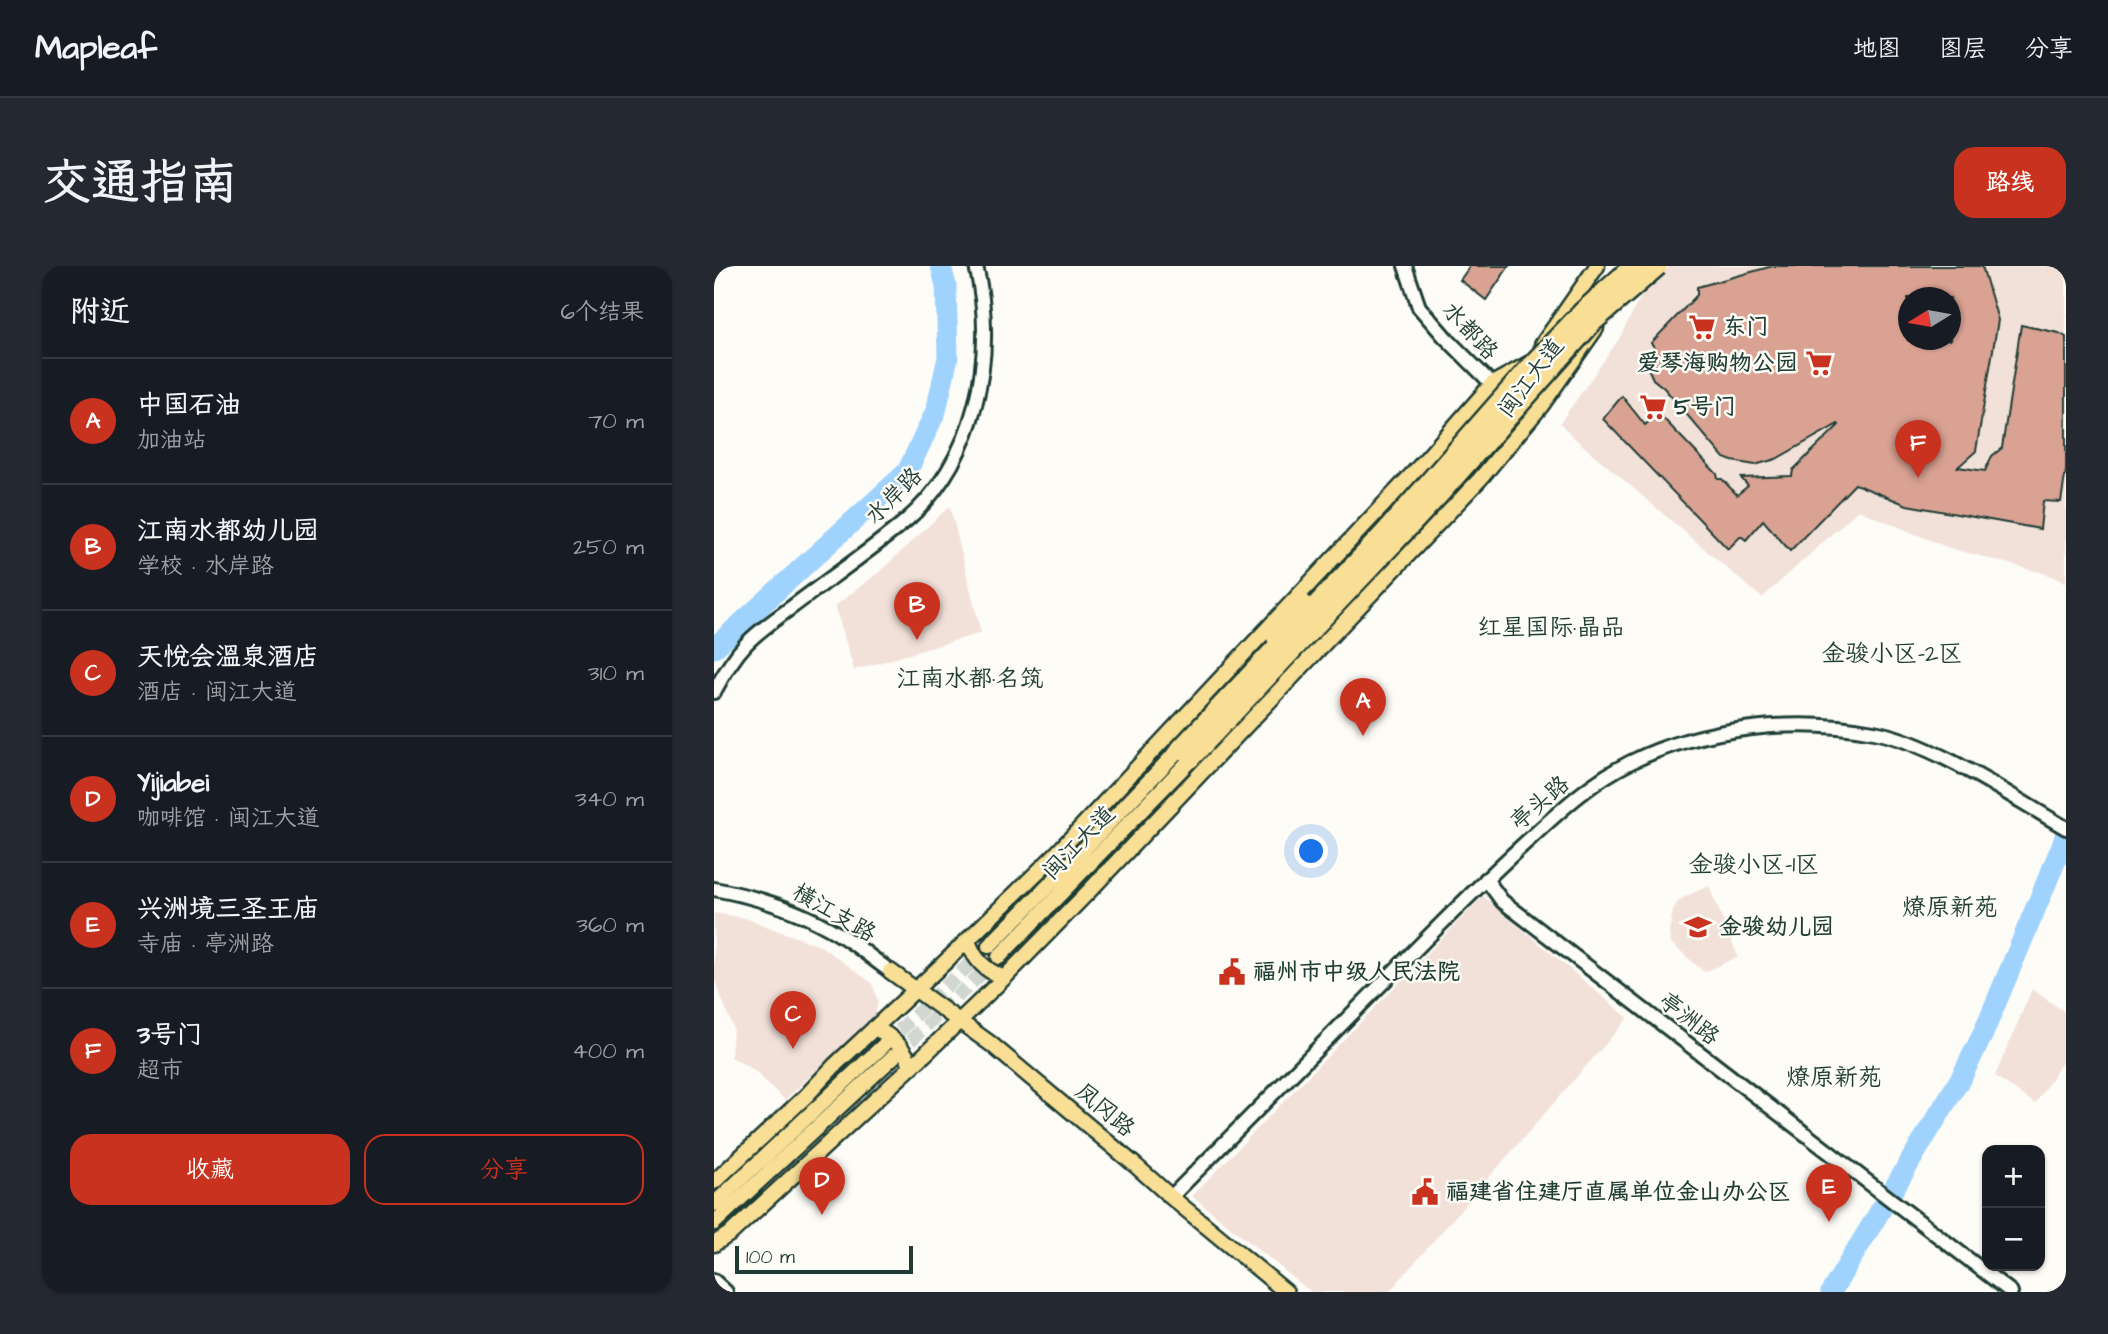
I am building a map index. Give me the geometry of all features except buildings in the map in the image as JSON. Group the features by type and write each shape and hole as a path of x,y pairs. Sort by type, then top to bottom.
{"highway":[{"path":"1185,754 1388,539 1535,361 1583,311 1632,266"},
{"path":"1388,539 1440,494 1592,323 1658,266"}],"main road":[{"name":"闽江大道","path":"1418,468 1492,384 1526,366 1597,266"},
{"name":"闽江大道","path":"1453,508 1548,396 1599,324 1632,266"},
{"path":"1185,754 1418,468"},
{"path":"714,1182 806,1097 835,1065 1056,854 1418,468"},
{"path":"1185,754 1453,508"},
{"path":"714,1244 731,1233 912,1067 1004,978 1453,508"},
{"name":"闽江大道","path":"994,951 1078,877 1185,754"},
{"path":"968,940 972,954 989,972 1004,978"},
{"name":"凤冈路","path":"890,971 1000,1051 1286,1292"},
{"path":"874,1028 889,1034 906,1053 912,1067"},
{"path":"714,1204 884,1045"},
{"path":"714,1223 894,1056"}],"street":[{"name":"水岸路","path":"714,692 747,642 904,522 929,496 950,464 969,426 981,386 984,359 982,290 976,266"},
{"name":"水都路","path":"1405,266 1419,307 1445,338 1492,384"},
{"name":"亭头路","path":"1171,1197 1486,879 1570,802 1611,773 1653,752 1729,730 1793,726 1828,727 1882,734 1942,758 2066,828"},
{"name":"亭洲路","path":"1486,879 1502,901 2011,1292"},
{"name":"横江支路","path":"714,889 764,900 798,913 838,933 890,971"},
{"path":"714,1281 726,1292"}],"shaded area":[{"name":"爱琴海购物公园","path":"1671,266 2066,266 2066,583 2047,574 1949,548 1858,510 1762,598 1560,423 1619,339 1647,284"},
{"path":"950,506 981,633 854,670 835,606 878,573"},
{"name":"金骏幼儿园","path":"1709,886 1738,957 1704,972 1670,942 1669,932 1677,903"},
{"path":"1483,896 1628,1018 1389,1292 1311,1292 1192,1196"},
{"path":"714,913 745,918 822,947 872,983 878,1002 875,1015 785,1100 752,1069 731,1057 733,1028 714,978"},
{"path":"2032,989 2066,1013 2066,1056 2035,1104 1995,1076"}],"waterway":[{"path":"714,648 907,472 936,411 948,357 946,286 941,266"},
{"path":"1831,1292 1962,1076 1982,1036 2066,833"}],"tunnel":[{"path":"884,1045 989,946"},
{"path":"895,1055 999,957"}],"place":[{"name":"东门","path":"1702,327"},
{"name":"爱琴海购物公园","path":"1819,363"},
{"name":"5号门","path":"1653,407"},
{"name":"3号门","path":"1918,478"},
{"name":"江南水都幼儿园","path":"917,640"},
{"name":"中国石油","path":"1363,736"},
{"name":"金骏幼儿园","path":"1698,927"},
{"name":"福州市中级人民法院","path":"1232,972"},
{"name":"天悦会温泉酒店","path":"793,1049"},
{"name":"福建省住建厅直属单位金山办公区","path":"1425,1192"},
{"name":"Yijiabei","path":"822,1215"},
{"name":"兴洲境三圣王庙","path":"1829,1222"}],"district":[{"name":"红星国际·晶品","path":"1551,628"},
{"name":"金骏小区-2区","path":"1892,654"},
{"name":"江南水都·名筑","path":"970,679"},
{"name":"金骏小区-1区","path":"1754,865"},
{"name":"燎原新苑","path":"1950,908"},
{"name":"燎原新苑","path":"1834,1078"}]}
